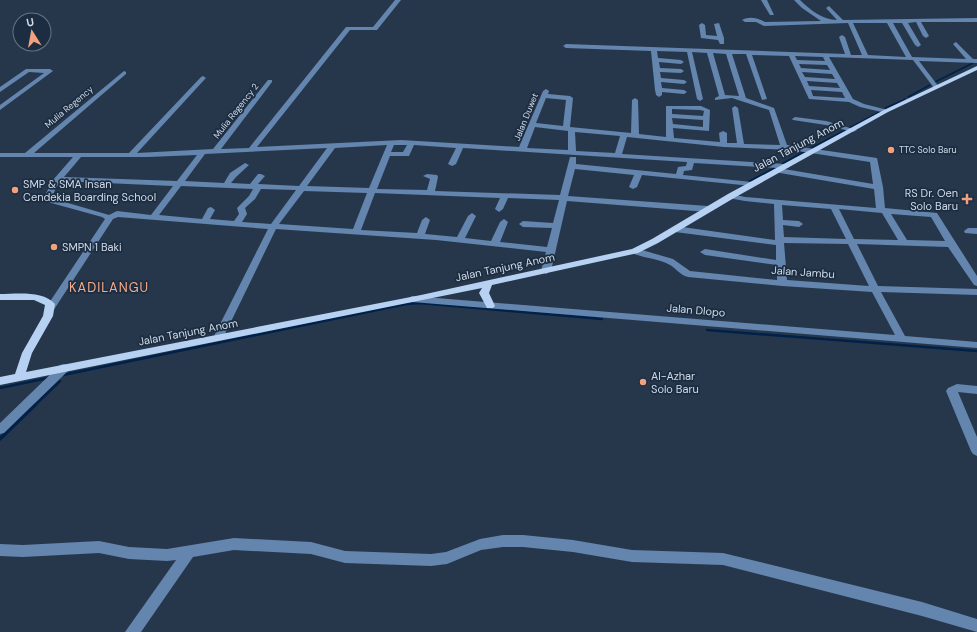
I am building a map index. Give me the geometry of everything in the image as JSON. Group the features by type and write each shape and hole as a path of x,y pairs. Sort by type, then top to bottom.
{"main road":[{"name":"Jalan Tanjung Anom","path":"0,381 59,374 218,338 488,284 635,251 812,151 886,111 936,87 975,63"},
{"path":"488,284 484,293 490,306"},
{"path":"0,297 42,299 50,304 48,316 27,353 20,378"}],"street":[{"path":"251,150 348,28 375,29 398,0"},
{"path":"764,0 772,14"},
{"path":"797,0 804,7 839,29"},
{"path":"829,8 839,29 849,57"},
{"path":"745,20 757,20 764,24 827,22"},
{"path":"839,29 850,22 977,20"},
{"path":"904,21 924,59"},
{"path":"918,21 926,36"},
{"path":"850,22 866,57"},
{"path":"890,23 912,59 923,69 936,87"},
{"path":"717,24 742,98"},
{"path":"781,24 786,31"},
{"path":"702,25 703,37 721,38"},
{"path":"956,44 975,63"},
{"path":"566,46 924,59 975,63"},
{"path":"654,49 658,93 684,92"},
{"path":"689,50 700,99"},
{"path":"709,51 719,98 742,98 773,110 784,146"},
{"path":"749,53 764,99"},
{"path":"791,54 811,99 850,100 862,106 886,111"},
{"path":"825,55 850,100"},
{"path":"656,60 681,62"},
{"path":"923,69 941,60"},
{"path":"794,62 830,63"},
{"path":"0,90 28,70 50,71 0,108"},
{"path":"657,70 681,71"},
{"path":"799,70 835,72"},
{"name":"Mulia Regency","path":"27,155 124,73"},
{"path":"131,155 203,78"},
{"path":"802,79 840,81"},
{"path":"658,80 684,82"},
{"name":"Mulia Regency 2","path":"216,151 270,82"},
{"path":"806,88 845,90"},
{"name":"Jalan Duwet","path":"522,150 545,93 570,98 568,128"},
{"path":"635,100 635,135"},
{"path":"735,108 740,146"},
{"path":"670,126 705,129 707,127 707,118 669,116 670,139"},
{"path":"795,119 826,123 853,130"},
{"path":"532,125 635,135 647,134 670,139 724,145 784,146 874,160 883,211 905,244"},
{"path":"546,271 562,198 572,166 572,153 568,128"},
{"path":"723,132 724,145"},
{"path":"618,156 624,134"},
{"path":"356,232 391,143"},
{"path":"0,155 131,155 410,143 553,151 781,168 879,187"},
{"path":"387,154 406,154 410,143"},
{"path":"552,143 553,151"},
{"path":"452,164 460,145"},
{"path":"218,338 273,227 332,146"},
{"path":"496,157 500,148"},
{"path":"153,218 203,152"},
{"path":"79,155 48,194 47,199 106,215 109,218"},
{"path":"679,176 681,169 689,168 691,161"},
{"path":"226,185 233,175 245,165"},
{"path":"572,166 752,184"},
{"path":"633,187 639,172"},
{"path":"237,223 243,214 241,208 252,197 255,186 261,176"},
{"path":"427,176 434,177 431,192"},
{"path":"59,180 524,196 708,209"},
{"path":"524,196 526,186"},
{"path":"499,209 505,196"},
{"path":"731,196 745,199 934,215 977,283"},
{"path":"778,202 782,283"},
{"path":"834,207 902,339"},
{"path":"204,222 211,210"},
{"path":"50,309 109,218 117,214 204,222 420,236 551,250"},
{"path":"460,240 472,216"},
{"path":"420,236 426,220"},
{"path":"494,245 504,222"},
{"path":"779,222 799,224"},
{"path":"523,224 556,226"},
{"path":"675,229 779,241 951,244"},
{"name":"Jalan Jambu","path":"635,251 647,256 673,262 681,271 688,274 782,283 875,289 977,292"},
{"path":"705,252 780,263"},
{"name":"Jalan Dlopo","path":"412,299 977,345"},
{"path":"0,430 59,374"},
{"path":"977,390 956,388 952,391 977,451"},
{"path":"0,550 23,551 99,547 144,555 167,555 234,544 311,548 345,557 431,560 447,558 480,545 502,541 516,541 573,546 632,556 723,559 922,610 977,626"},
{"path":"132,632 189,552"}],"waterway":[{"path":"935,82 973,63"},
{"path":"908,97 930,85"},
{"path":"901,102 905,99"},
{"path":"886,108 901,102"},
{"path":"810,149 882,111"},
{"path":"780,165 805,151"},
{"path":"748,182 775,168"},
{"path":"63,375 406,304 420,303 602,319"},
{"path":"707,330 977,351"},
{"path":"0,388 48,378"},
{"path":"34,406 60,381"},
{"path":"0,439 35,405"}],"place":[{"name":"TTC Solo Baru","path":"891,150"},
{"name":"SMP & SMA Insan Cendekia Boarding School","path":"15,190"},
{"name":"RS Dr. Oen Solo Baru","path":"967,199"},
{"name":"SMPN 1 Baki","path":"54,247"},
{"name":"Al-Azhar Solo Baru","path":"643,382"}],"district":[{"name":"KADILANGU","path":"109,287"}]}
